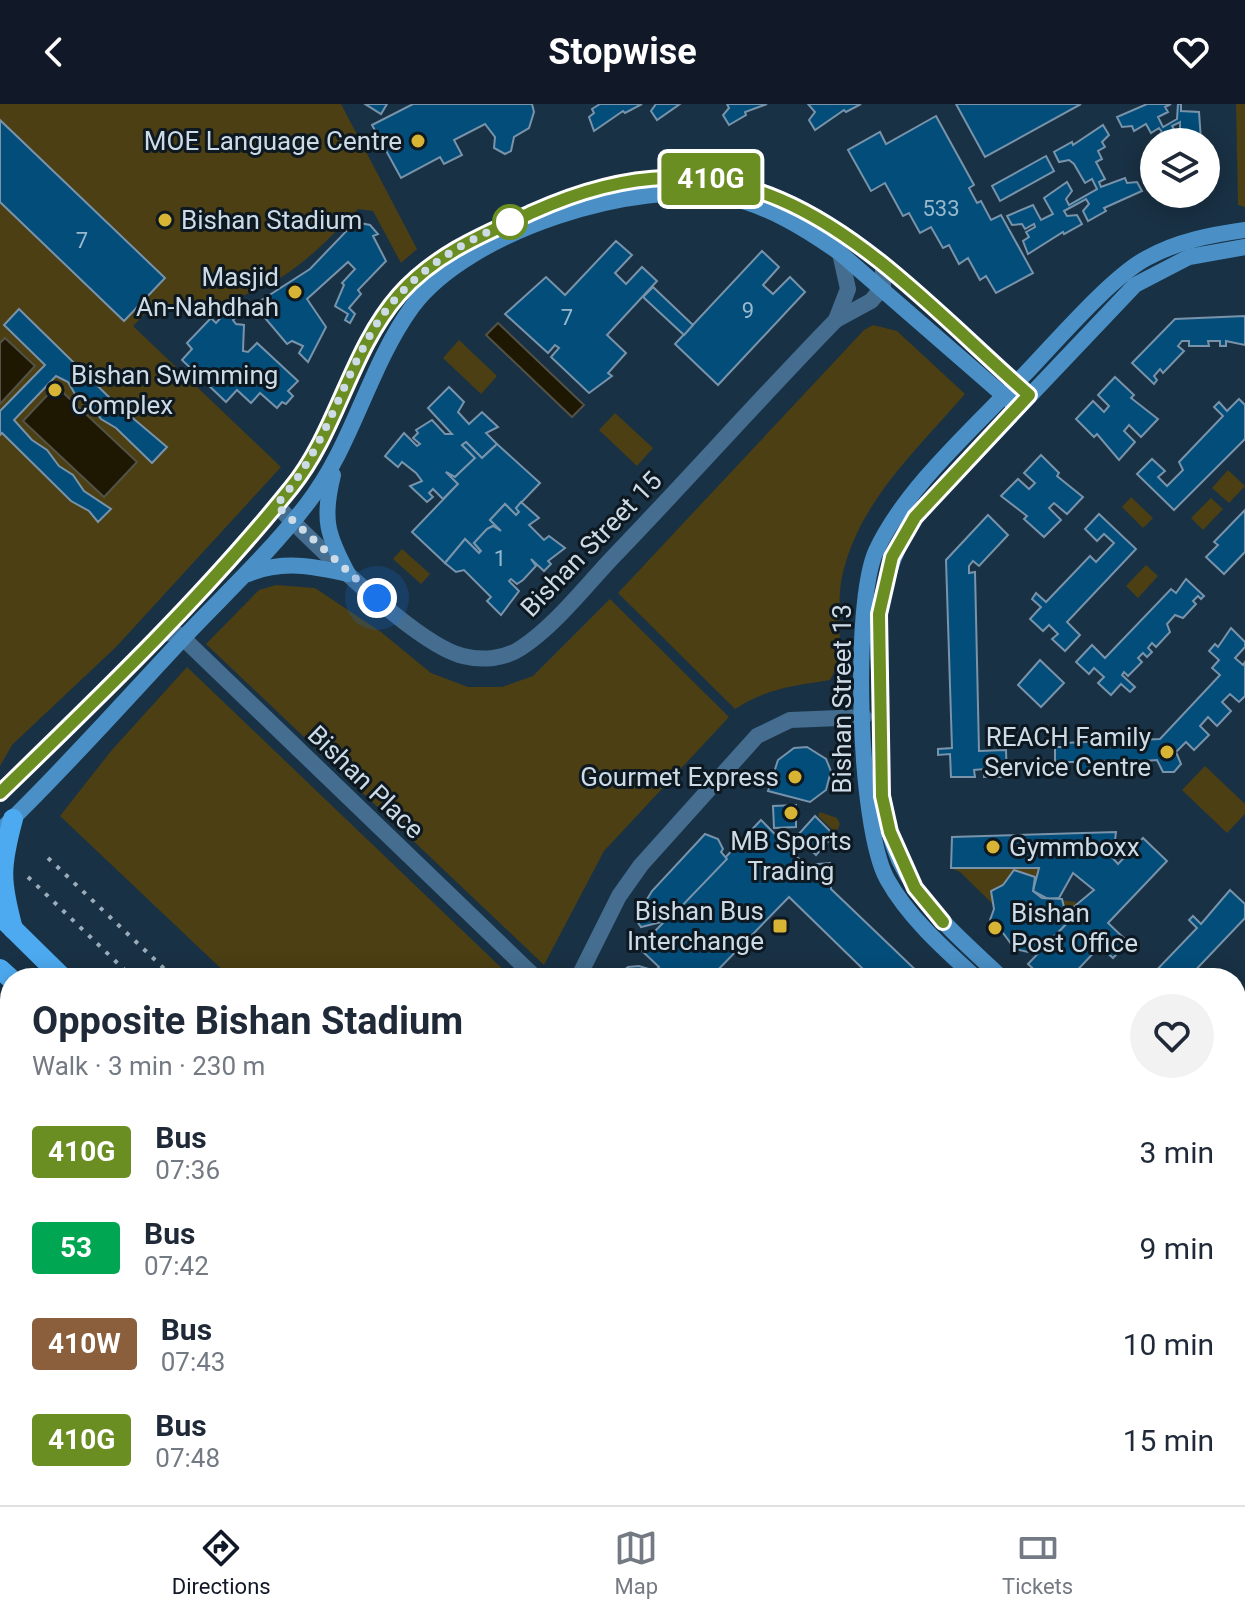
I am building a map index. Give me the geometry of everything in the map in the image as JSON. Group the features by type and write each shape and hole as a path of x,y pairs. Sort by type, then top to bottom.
{"main road":[{"path":"7,825 1,873 7,923 53,968"}],"street":[{"path":"0,793 220,573 276,505 307,466 374,327 399,296 448,252 552,203 611,184 695,177 737,183 781,197 817,216 883,263 1017,395"},
{"path":"7,825 292,521 338,454 379,364 412,308 443,275 501,240 586,210 643,195 692,192 765,209 810,231 840,253 1017,395"},
{"name":"Bishan Street 13","path":"978,968 915,888 890,832 882,796 879,614 892,557 915,517 1017,395 1130,269 1182,243 1245,230"},
{"name":"Bishan Street 13","path":"975,968 929,934 886,878 871,830 864,787 863,611 876,552 900,508 1017,395 1147,277 1189,257 1245,247"},
{"name":"Bishan Street 15","path":"836,320 848,289 840,253"},
{"path":"883,263 883,287"},
{"name":"Bishan Street 15","path":"276,505 348,574 432,643 461,656 488,659 518,650 541,633 598,574 836,320 871,301 883,287"},
{"path":"338,454 325,516 331,541 348,574"},
{"path":"242,577 268,566 294,564 348,574"},
{"path":"159,635 174,632 183,638"},
{"name":"Bishan Place","path":"183,638 526,968"},
{"path":"583,968 619,896 641,865 757,736 790,720 864,717"}],"shaded area":[{"path":"0,104 341,104 417,249 401,263 373,211 358,209 310,256 267,286 218,302 151,308 133,326 281,467 116,647 12,745 0,766"},
{"path":"1236,104 1245,104 1245,207 1238,205"},
{"path":"498,323 584,405 572,417 486,335"},
{"path":"873,325 897,331 965,394 892,478 861,525 842,577 838,657 830,680 770,692 735,709 618,593 864,330"},
{"path":"5,338 35,366 0,404 0,343"},
{"path":"459,340 497,376 481,394 443,358"},
{"path":"56,386 137,462 104,497 23,421"},
{"path":"615,413 653,448 637,466 599,430"},
{"path":"1228,470 1245,486 1229,503 1212,488"},
{"path":"1131,497 1153,518 1143,528 1122,507"},
{"path":"1211,498 1223,509 1203,530 1191,518"},
{"path":"402,549 430,574 421,584 393,559"},
{"path":"1146,565 1158,576 1138,598 1126,586"},
{"path":"276,585 315,588 381,632 431,673 468,687 502,687 533,676 610,599 729,717 604,851 544,965 206,644 259,590"},
{"path":"187,667 502,968 220,968 60,816 111,751"},
{"path":"1205,766 1245,804 1245,814 1227,833 1182,790"},
{"path":"820,812 837,818 840,824 836,833 818,816"},
{"path":"951,868 1039,868 1033,891 1042,898 1076,902 1070,920 1037,954 1012,923 960,872"}],"building":[{"name":"MOE Language Centre","path":"365,104 387,104 381,114"},
{"name":"MOE Language Centre","path":"413,104 532,104 534,112 529,128 514,137 511,151 505,154 494,148 495,137 485,124 454,140 462,155 444,164 440,157 401,178 372,125"},
{"path":"600,104 642,104 625,113 623,111 594,131 589,117 594,113 592,109"},
{"path":"656,104 680,104 657,120 651,111"},
{"path":"727,104 767,104 745,112 746,115 729,125 723,115 729,108"},
{"path":"808,104 861,104 846,112 844,110 815,130 809,120 815,112"},
{"path":"956,104 1081,104 985,157"},
{"path":"1147,104 1171,104 1165,107 1168,112 1158,117 1163,127 1177,119 1178,104 1181,104 1181,111 1199,112 1200,128 1180,128 1180,122 1173,128 1148,128 1146,124 1134,131 1132,126 1122,127 1117,117"},
{"path":"936,116 974,185 969,188 977,203 981,201 991,220 1001,215 1033,273 996,293 986,276 980,280 968,258 959,264 949,245 943,248 931,227 920,233 909,213 903,216 885,183 871,191 848,150 880,132 886,144"},
{"path":"0,120 165,278 124,321 0,202"},
{"path":"1103,125 1109,135 1102,142 1105,147 1098,151 1102,159 1096,162 1105,179 1099,182 1101,187 1125,178 1127,183 1137,182 1140,192 1104,208 1106,211 1088,221 1083,211 1089,204 1086,199 1064,211 1067,216 1077,215 1082,224 1028,254 1023,241 1029,237 1026,232 1035,227 1034,224 1025,229 1022,224 1012,225 1007,216 1033,205 1041,220 1053,214 1044,198 1067,182 1072,191 1066,199 1069,205 1097,189 1092,179 1085,183 1069,160 1059,162 1054,152 1072,142 1073,145"},
{"path":"1046,156 1054,171 1000,201 992,186"},
{"name":"Masjid An-Nahdhah","path":"355,222 370,225 378,234 373,236 386,261 358,290 361,294 349,308 355,314 350,323 345,320 348,314 335,306 344,285 342,283 355,269 348,262 307,299 326,327 308,362 299,353 303,346 292,341 287,344 254,305 310,269"},
{"path":"616,241 632,255 615,273 626,284 642,267 657,281 607,335 626,353 608,373 612,376 589,393 551,357 559,348 555,345 548,353 505,314 546,277 565,295"},
{"path":"762,251 779,267 763,285 773,294 790,277 805,292 718,385 675,344"},
{"path":"653,287 693,325 684,335 643,297"},
{"name":"Bishan Swimming Complex","path":"19,309 115,403 167,447 152,463 116,428 101,419 89,402 75,394 68,382 56,376 14,420 32,440 47,450 59,466 73,475 84,491 111,509 98,522 89,511 71,501 2,433 0,435 0,411 45,365 4,325"},
{"path":"228,310 236,317 233,320 236,324 244,325 243,351 248,352 257,343 298,381 288,391 293,396 286,404 282,402 277,408 260,393 251,403 237,390 226,402 182,360 192,349 187,343 211,318 216,323"},
{"path":"1245,316 1245,345 1226,341 1226,346 1220,346 1220,341 1208,341 1209,346 1189,346 1189,341 1182,341 1178,346 1184,351 1163,373 1160,369 1154,376 1157,380 1154,384 1132,363 1175,319"},
{"path":"1115,377 1134,395 1131,398 1158,419 1141,437 1129,425 1124,431 1135,442 1119,460 1097,434 1094,437 1076,419 1093,401 1104,412 1109,406 1098,395"},
{"path":"449,387 464,402 458,412 469,424 482,412 498,427 486,433 497,444 482,458 466,442 462,445 475,458 455,477 446,472 458,484 443,499 433,489 429,493 433,497 427,502 410,486 422,481 416,473 402,462 398,467 385,456 404,433 417,446 420,444 413,438 418,433 416,430 432,420 445,434 452,434 428,408"},
{"path":"1239,399 1245,405 1245,439 1174,510 1137,474 1152,459 1165,471 1158,477 1167,486 1183,470 1179,462 1223,416 1214,407 1219,402 1227,411"},
{"path":"466,442 482,458 497,444 540,483 516,508 519,512 516,515 505,504 490,520 501,531 493,526 487,529 474,543 481,551 479,553 465,539 445,563 412,532 458,484 446,472 455,477 475,458 462,445"},
{"path":"1041,455 1059,473 1057,476 1083,497 1067,514 1054,503 1049,508 1061,520 1044,537 1024,519 1027,516 1001,496 1018,479 1029,489 1035,483 1024,473"},
{"path":"521,502 539,518 529,525 544,540 549,536 565,548 548,561 551,564 544,571 531,559 536,566 523,580 517,584 511,579 509,581 519,591 501,615 487,601 491,597 464,570 456,572 445,563 465,539 479,553 481,551 474,543 487,529 493,526 501,531 490,520 505,504 516,515 519,512 516,508"},
{"path":"1245,510 1245,552 1224,574 1206,557 1218,545 1214,542"},
{"path":"1099,514 1136,549 1067,622 1080,635 1065,651 1052,639 1058,634 1049,625 1043,631 1030,619 1041,607 1032,599 1036,593 1046,602 1090,556 1096,562 1114,543 1104,534 1097,541 1085,529"},
{"path":"988,515 1008,535 979,566 973,561 969,566 969,573 975,572 979,751 1006,750 1007,777 984,777 984,769 974,770 975,777 951,777 950,754 938,755 938,749 952,748 946,560"},
{"path":"1186,579 1204,596 1201,599 1198,596 1193,601 1196,604 1183,618 1175,615 1167,624 1170,632 1156,647 1152,643 1148,648 1152,652 1147,657 1143,653 1138,658 1142,662 1128,676 1124,672 1122,675 1135,687 1130,692 1121,684 1111,695 1098,683 1104,677 1094,668 1089,674 1076,662 1092,645 1105,658 1171,589 1176,593"},
{"path":"1231,628 1245,642 1245,647 1235,658 1243,665 1245,662 1245,696 1239,702 1230,694 1222,702 1231,711 1217,726 1208,717 1200,726 1209,735 1194,750 1186,742 1176,752 1181,764 1174,772 1163,772 1157,760 1144,761 1144,772 1133,773 1133,762 1119,762 1120,773 1109,773 1109,761 1098,761 1098,773 1078,774 1077,762 1066,762 1066,774 1055,774 1055,747 1063,747 1063,743 1160,739 1220,675 1212,668 1219,660 1209,651 1215,644 1218,647"},
{"path":"1040,660 1064,683 1041,707 1018,685"},
{"path":"807,747 826,759 831,771 826,790 810,802 768,791 778,760 794,748"},
{"path":"796,805 796,827 774,828 773,806"},
{"path":"815,816 834,835 816,855 797,836"},
{"path":"761,820 805,865 830,863 831,889 914,968 862,968 789,897 720,968 658,968 639,948"},
{"path":"1116,832 1114,849 1109,854 1118,864 1143,838 1167,861 1108,923 1128,942 1113,958 1100,946 1079,968 1032,968 1028,964 1070,920 1064,915 1094,890 1073,873 1059,898 1048,899 1033,891 1039,868 951,868 952,837"},
{"path":"705,834 718,839 723,849 721,852 727,859 677,911 661,922 641,927 637,921 638,914 652,891"},
{"path":"1014,870 1035,877 1033,891 1042,898 1062,899 1064,907 1058,914 1070,920 1037,954 1015,949 1003,933 989,923 994,909 991,891 1003,885"},
{"path":"1230,890 1245,904 1245,918 1198,968 1159,968 1197,928 1189,920 1193,916 1201,924"}],"railway":[{"path":"48,858 164,968"},
{"path":"28,877 123,968"}],"bus line":[{"name":"410G","path":"0,793 220,573 291,488 307,466 374,327 420,274 448,252 552,203 611,184 695,177 737,183 781,197 829,223 883,263 1029,395 915,517 892,557 879,614 882,796 899,858 915,888 943,922"}],"place":[{"name":"MOE Language Centre","path":"418,141"},
{"name":"Bishan Stadium","path":"165,220"},
{"name":"Masjid An-Nahdhah","path":"295,292"},
{"name":"Bishan Swimming Complex","path":"55,390"},
{"name":"REACH Family Service Centre","path":"1167,752"},
{"name":"Gourmet Express","path":"795,777"},
{"name":"MB Sports Trading","path":"791,813"},
{"name":"Gymmboxx","path":"993,847"},
{"name":"Bishan Bus Interchange","path":"780,926"},
{"name":"Bishan Post Office","path":"995,928"}],"route":[{"path":"377,598 276,505 307,466 374,327 399,296 448,252 510,222"}]}
